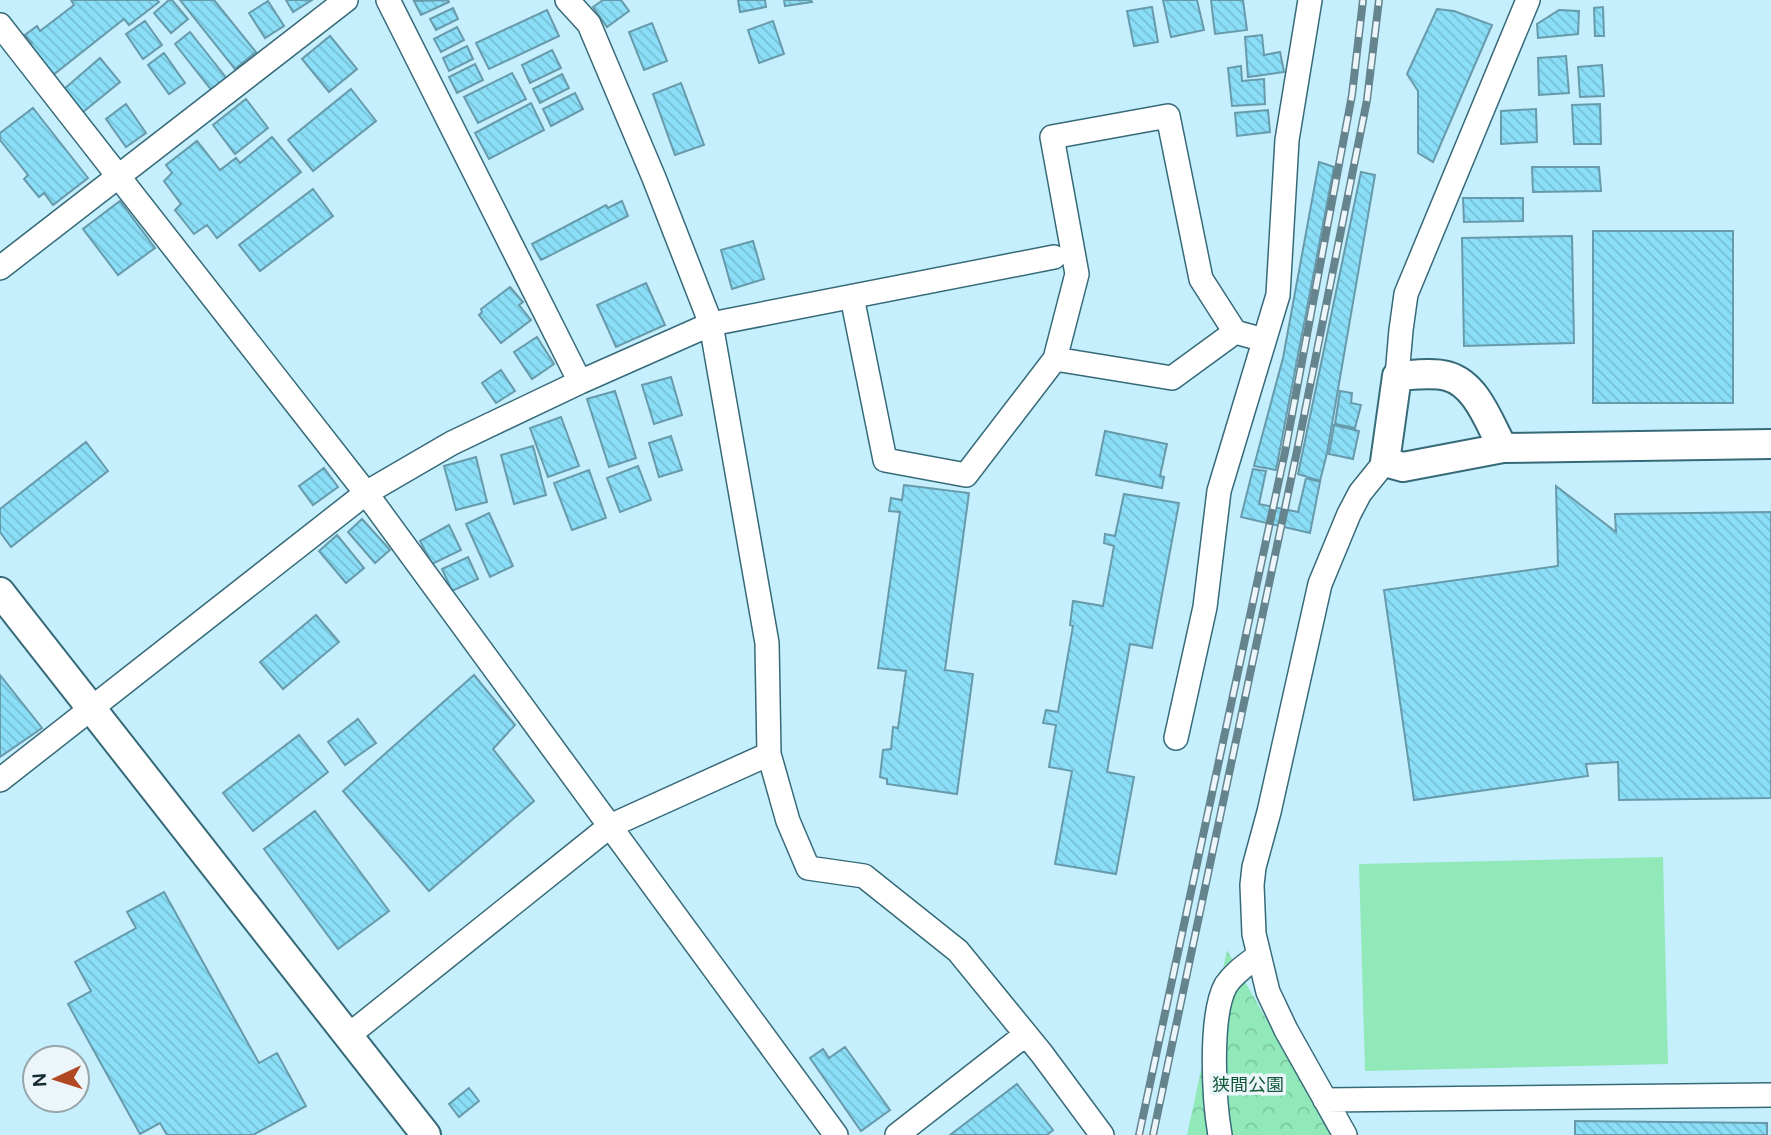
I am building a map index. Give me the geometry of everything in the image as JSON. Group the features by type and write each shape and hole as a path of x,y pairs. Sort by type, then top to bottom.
{"street":[{"path":"0,268 346,0"},
{"path":"388,0 580,382"},
{"path":"567,0 589,24 654,178 711,324 767,643 769,754 788,821 808,868 864,876 958,951 1042,1054 1102,1135"},
{"path":"1177,738 1205,607 1219,491 1278,295 1287,140 1310,0"},
{"path":"1345,1135 1268,992 1258,956 1252,911 1254,867 1269,812 1320,584 1349,513 1360,493 1385,462 1406,294 1528,0"},
{"path":"0,25 366,492 836,1135"},
{"path":"852,297 885,460 966,475 1055,359 1077,274 1052,136 1168,116 1201,279 1235,332 1264,340"},
{"path":"0,780 366,492 452,443 711,324 1054,257"},
{"path":"1055,359 1172,377 1235,332"},
{"path":"1397,376 1446,375 1463,383 1473,393 1503,448"},
{"path":"1385,462 1404,467 1503,448 1771,444"},
{"path":"0,592 426,1135"},
{"path":"349,1035 610,826 769,754"},
{"path":"1220,1135 1215,1052 1224,988 1234,975 1258,956"},
{"path":"897,1135 1026,1035"},
{"path":"1325,1100 1771,1095"}],"green space":[{"path":"1663,857 1668,1064 1365,1071 1359,864"},
{"name":"狭間公園","path":"1227,950 1332,1135 1187,1135"}],"building":[{"path":"71,0 159,2 129,25 124,19 53,75 28,46 32,43 25,35 37,26 40,31 74,5"},
{"path":"172,0 188,19 171,33 154,13"},
{"path":"180,0 214,0 256,52 235,69"},
{"path":"286,0 312,0 293,12"},
{"path":"603,0 621,0 629,11 607,27 593,7"},
{"path":"738,0 765,0 766,7 740,12"},
{"path":"784,0 811,0 812,2 785,6"},
{"path":"1163,0 1197,0 1204,30 1171,37"},
{"path":"1211,0 1243,0 1247,30 1215,34"},
{"path":"268,1 284,26 265,38 249,13"},
{"path":"414,1 449,2 421,15"},
{"path":"1152,7 1158,42 1134,46 1127,11"},
{"path":"1603,7 1604,36 1595,36 1594,8"},
{"path":"453,8 458,19 436,30 430,19"},
{"path":"1437,9 1454,11 1492,25 1433,162 1418,153 1418,91 1407,74"},
{"path":"547,10 559,36 489,69 476,43"},
{"path":"1559,10 1579,11 1578,34 1538,38 1537,24"},
{"path":"145,21 162,45 143,59 126,34"},
{"path":"773,21 784,54 759,63 748,30"},
{"path":"652,23 667,61 644,70 629,32"},
{"path":"457,27 464,40 441,52 434,39"},
{"path":"190,32 228,80 213,92 175,44"},
{"path":"1262,35 1264,55 1280,52 1284,72 1248,77 1245,37"},
{"path":"330,36 357,69 329,92 302,59"},
{"path":"467,46 473,59 449,71 443,58"},
{"path":"552,50 561,68 530,83 522,65"},
{"path":"164,53 185,83 169,94 148,65"},
{"path":"1566,56 1569,93 1539,95 1538,58"},
{"path":"100,58 120,82 83,112 64,89"},
{"path":"475,64 483,80 457,93 449,77"},
{"path":"1602,65 1604,96 1580,97 1578,67"},
{"path":"1241,66 1242,81 1264,79 1265,104 1232,106 1228,68"},
{"path":"512,73 526,99 478,123 464,97"},
{"path":"562,74 569,88 540,103 533,89"},
{"path":"681,83 704,145 675,155 653,94"},
{"path":"351,89 376,121 313,171 288,140"},
{"path":"575,93 583,109 551,126 543,109"},
{"path":"246,99 268,128 235,154 213,125"},
{"path":"531,103 544,130 489,159 475,133"},
{"path":"126,104 146,133 126,147 106,119"},
{"path":"1600,104 1601,144 1574,144 1572,105"},
{"path":"33,108 88,178 53,205 44,193 39,197 24,179 28,175 0,140 0,133"},
{"path":"1536,109 1537,142 1501,144 1501,111"},
{"path":"1268,110 1270,132 1237,136 1235,113"},
{"path":"272,137 301,172 217,238 207,225 194,234 175,210 181,204 164,181 172,173 166,165 197,141 220,170 236,158 240,163"},
{"path":"1319,162 1334,167 1276,470 1254,466 1283,358"},
{"path":"1532,167 1599,167 1601,191 1533,192"},
{"path":"1361,172 1375,175 1320,481 1298,474"},
{"path":"313,189 333,216 260,271 239,245"},
{"path":"1463,198 1523,198 1523,221 1464,222"},
{"path":"120,201 155,248 118,275 83,229"},
{"path":"622,201 628,216 541,260 532,244 606,205 608,208"},
{"path":"1593,231 1733,231 1733,403 1593,403"},
{"path":"1572,236 1574,343 1464,346 1462,238"},
{"path":"753,241 764,279 732,289 721,250"},
{"path":"646,283 665,325 616,347 597,305"},
{"path":"510,287 523,302 519,305 531,320 501,343 479,315 481,309"},
{"path":"537,337 554,364 532,379 514,352"},
{"path":"501,370 515,391 496,403 482,383"},
{"path":"671,377 682,415 654,424 642,385"},
{"path":"615,391 636,458 609,467 587,399"},
{"path":"1340,391 1352,393 1351,403 1361,405 1355,428 1335,424"},
{"path":"561,417 579,466 548,477 530,428"},
{"path":"1334,425 1359,431 1353,459 1329,454"},
{"path":"1105,431 1167,444 1160,476 1164,477 1162,488 1096,475"},
{"path":"671,436 682,470 659,477 649,443"},
{"path":"86,442 108,471 11,547 0,532 0,509"},
{"path":"533,446 546,495 514,504 501,455"},
{"path":"476,457 487,502 456,510 444,466"},
{"path":"638,466 651,500 620,512 607,478"},
{"path":"324,468 338,487 313,505 299,486"},
{"path":"1253,469 1266,471 1259,504 1298,512 1306,478 1320,482 1310,533 1241,517"},
{"path":"589,470 606,518 572,530 554,483"},
{"path":"904,485 969,493 945,670 973,674 957,794 887,784 887,779 880,777 883,750 891,749 893,727 898,728 906,671 878,668 900,512 889,511 891,498 902,500"},
{"path":"1556,486 1616,532 1615,514 1771,512 1771,798 1619,800 1618,762 1586,764 1588,776 1414,800 1384,590 1558,566"},
{"path":"1124,494 1179,503 1152,648 1130,644 1107,772 1134,777 1116,874 1055,864 1072,771 1049,767 1056,725 1043,723 1046,710 1058,712 1073,626 1070,625 1073,601 1103,606 1114,546 1104,543 1105,534 1115,536"},
{"path":"489,513 513,566 490,577 466,524"},
{"path":"362,519 390,550 375,563 348,532"},
{"path":"449,525 461,550 432,564 420,541"},
{"path":"337,535 364,568 346,583 319,551"},
{"path":"468,557 478,579 452,591 442,569"},
{"path":"316,615 339,642 283,689 260,662"},
{"path":"0,675 42,728 0,757"},
{"path":"474,675 515,725 493,749 534,801 429,891 343,791"},
{"path":"358,719 376,743 345,765 328,742"},
{"path":"299,735 328,772 253,831 223,793"},
{"path":"315,811 389,911 338,949 264,849"},
{"path":"164,892 259,1063 277,1053 306,1106 253,1135 167,1135 160,1123 140,1134 68,1004 91,991 75,962 136,928 127,912"},
{"path":"845,1047 890,1110 861,1131 810,1058 823,1049 829,1058"},
{"path":"1017,1084 1053,1130 1047,1135 950,1135"},
{"path":"469,1088 479,1101 459,1117 449,1104"},
{"path":"1575,1121 1767,1123 1767,1135 1575,1135"}],"railway":[{"path":"1139,1135 1285,452 1352,95 1363,0"},
{"path":"1153,1135 1297,451 1367,100 1379,0"}]}
